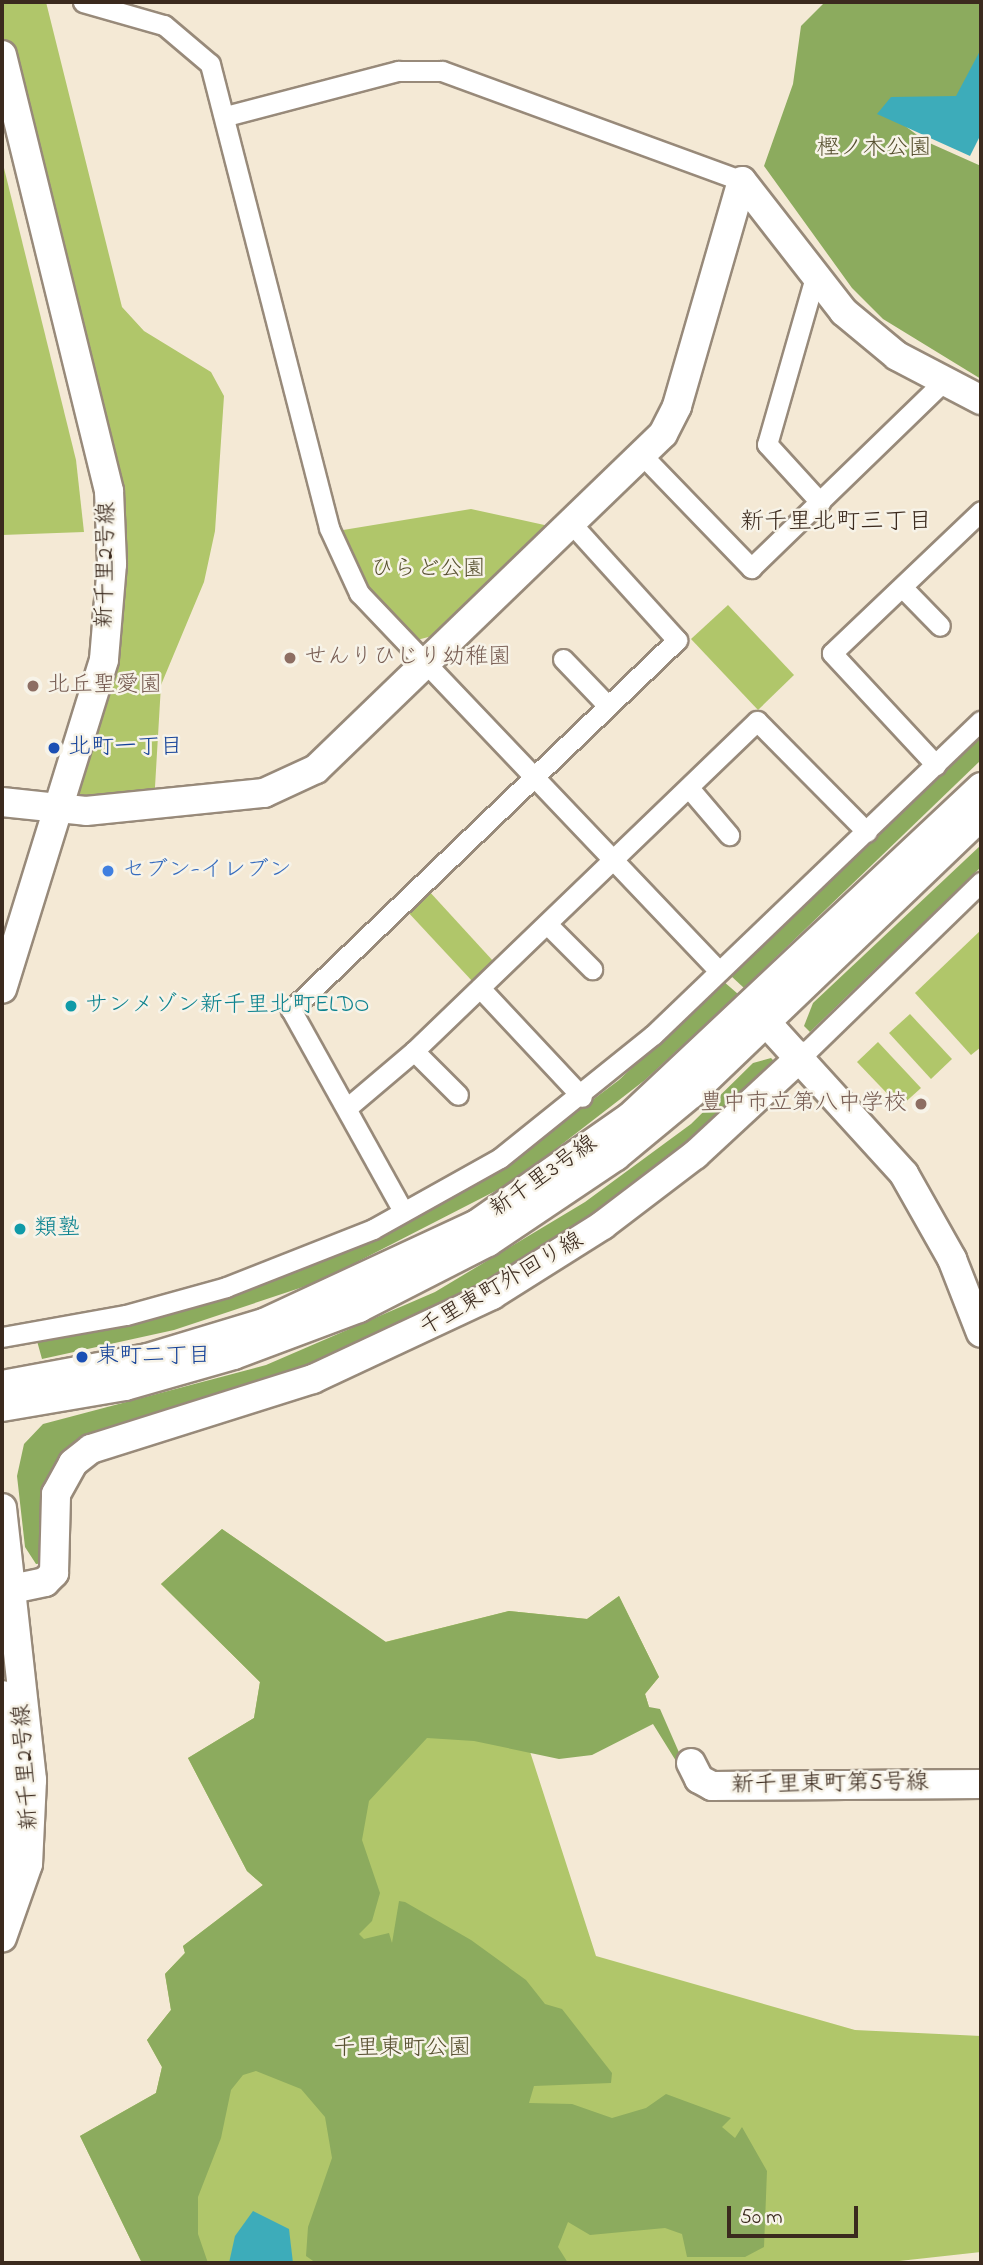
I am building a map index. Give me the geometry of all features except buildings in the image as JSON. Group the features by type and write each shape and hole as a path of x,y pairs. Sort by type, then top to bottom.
{"street":[{"path":"83,2 164,25 189,41 210,64 226,116 339,560 359,593 430,662 719,971"},
{"name":"新千里2号線","path":"2,55 109,491 112,564 104,660 2,989"},
{"path":"226,116 398,71 442,71 742,181 815,277 869,335 944,381 981,400"},
{"path":"2,802 55,811 264,793 316,769 643,456 677,406 742,181"},
{"path":"815,277 767,444 820,502"},
{"path":"643,456 751,568 944,381"},
{"path":"936,765 832,653 978,519"},
{"path":"404,1211 348,1107 291,1010 677,640 572,524"},
{"path":"902,587 940,626"},
{"path":"563,659 608,706"},
{"path":"348,1107 414,1051 757,721 867,832"},
{"path":"2,1337 126,1315 226,1287 404,1211 500,1158 582,1097 867,832 981,721"},
{"name":"新千里3号線","path":"2,1407 125,1385 234,1355 427,1275 542,1209 616,1156 760,1014 981,787"},
{"path":"689,788 729,835"},
{"name":"新千里3号線","path":"2,1385 202,1343 307,1306 408,1261 544,1181 630,1117 760,1014 981,816"},
{"name":"千里東町外回り線","path":"12,1589 54,1573 56,1494 73,1463 91,1449 313,1380 492,1295 644,1194 802,1056 981,882"},
{"path":"547,923 592,969"},
{"path":"480,988 582,1097"},
{"path":"760,1014 802,1056 904,1174 952,1259 981,1333"},
{"path":"414,1051 458,1095"},
{"name":"新千里2号線","path":"2,1508 12,1589 10,1839 2,1880"},
{"name":"新千里2号線","path":"2,1695 32,1842 2,1938"},
{"name":"新千里東町第5号線","path":"691,1763 699,1779 712,1786 981,1784"}],"green space":[{"path":"2,2 46,2 122,307 144,331 211,372 224,396 215,531 204,582 161,685 154,804 55,811 112,564 2,55"},
{"name":"樫ノ木公園","path":"825,2 981,2 981,56 960,104 892,116 925,141 981,166 981,379 883,319 852,288 764,166 793,84 801,26"},
{"path":"2,160 76,460 84,532 2,535"},
{"name":"ひらど公園","path":"471,509 549,526 436,635 417,640 368,587 337,531"},
{"path":"728,605 794,675 758,710 691,639"},
{"path":"981,731 981,760 744,988 730,975"},
{"path":"981,845 981,867 810,1032 804,1026 813,1003"},
{"path":"428,890 494,962 473,982 406,910"},
{"path":"981,930 981,1047 971,1055 915,993"},
{"path":"723,981 738,994 645,1080 513,1182 318,1282 174,1330 42,1359 37,1341 102,1329 427,1208 534,1144 619,1080"},
{"path":"910,1014 952,1059 931,1079 889,1033"},
{"path":"878,1042 921,1088 900,1107 857,1062"},
{"path":"771,1058 778,1065 660,1170 476,1291 330,1360 87,1437 44,1492 45,1563 36,1564 25,1547 17,1476 24,1444 43,1424 266,1365 435,1292 585,1202 691,1124 753,1063"},
{"name":"千里東町公園","path":"222,1529 385,1642 509,1611 587,1619 619,1596 659,1677 645,1694 649,1707 524,1733 596,1956 855,2030 981,2036 981,2252 881,2263 142,2263 80,2136 156,2093 162,2067 147,2040 171,2010 165,1974 185,1953 183,1946 263,1885 247,1871 188,1758 254,1718 260,1682 161,1584"},
{"name":"千里東町公園","path":"222,1529 386,1642 509,1611 587,1619 619,1596 659,1677 645,1694 649,1707 660,1709 681,1757 676,1761 653,1724 592,1755 559,1759 474,1741 427,1738 369,1801 362,1840 380,1893 372,1921 359,1934 364,1939 389,1933 392,1943 399,1901 405,1902 471,1940 526,1980 545,2004 562,2009 612,2073 611,2083 534,2086 529,2103 572,2104 612,2118 646,2108 666,2094 731,2118 722,2127 735,2138 742,2127 767,2171 764,2247 745,2257 687,2257 682,2234 665,2228 590,2235 568,2222 558,2247 568,2263 316,2263 306,2256 308,2227 332,2158 325,2117 301,2089 256,2071 243,2075 231,2090 221,2138 198,2197 198,2234 208,2263 142,2263 80,2136 156,2093 162,2067 147,2040 171,2010 165,1974 185,1953 183,1946 263,1885 247,1871 188,1758 254,1718 260,1682 161,1584"}],"water":[{"path":"981,49 981,134 970,156 877,114 891,97 956,96"},
{"path":"253,2211 289,2229 293,2263 229,2263 235,2236"}],"place":[{"name":"せんりひじり幼稚園","path":"290,658"},
{"name":"北丘聖愛園","path":"33,686"},
{"name":"北町一丁目","path":"54,748"},
{"name":"セブン-イレブン","path":"108,871"},
{"name":"サンメゾン新千里北町ELDO","path":"71,1006"},
{"name":"豊中市立第八中学校","path":"921,1104"},
{"name":"類塾","path":"20,1229"},
{"name":"東町二丁目","path":"82,1357"}],"district":[{"name":"新千里北町三丁目","path":"836,523"}]}
